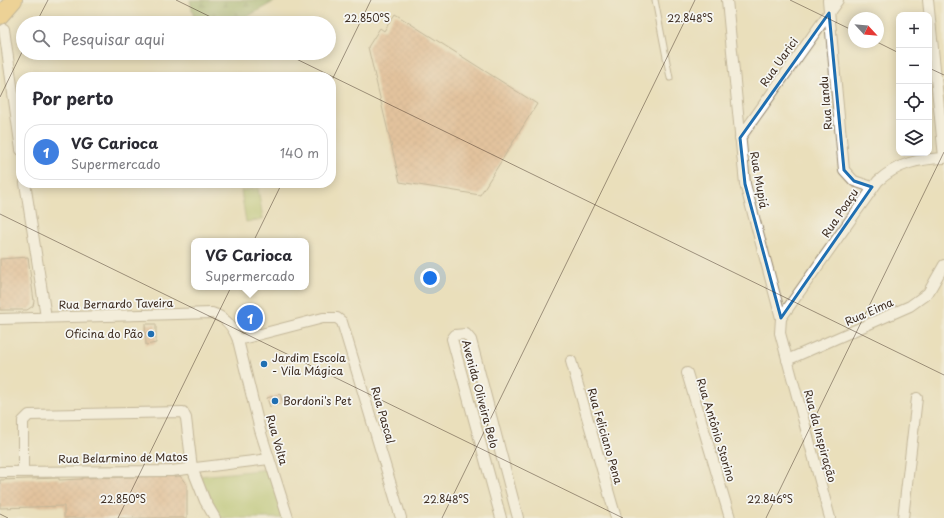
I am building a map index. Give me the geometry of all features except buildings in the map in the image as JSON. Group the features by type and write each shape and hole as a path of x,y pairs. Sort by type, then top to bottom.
{"main road":[{"path":"2,22 14,0"}],"street":[{"name":"Rua Mupiá","path":"727,0 745,184 781,318 780,333 788,360"},
{"name":"Rua Iandu","path":"828,0 844,170 854,181 872,187"},
{"name":"Rua Uarici","path":"740,138 838,0"},
{"path":"928,0 944,157"},
{"path":"2,22 16,116"},
{"name":"Rua Poaçu","path":"781,318 872,187 885,175 900,165 926,158 944,157"},
{"path":"26,188 46,317"},
{"name":"Rua Eima","path":"788,360 910,306 928,293 944,265"},
{"name":"Rua Bernardo Taveira","path":"0,319 212,313 219,315 229,324"},
{"name":"Rua Pascal","path":"238,340 327,318 340,320 344,326 401,518"},
{"name":"Rua Volta","path":"229,324 238,340 269,459 288,518"},
{"name":"Avenida Oliveira Belo","path":"501,518 452,339 455,335 466,334 471,340 518,518"},
{"name":"Rua da Inspiração","path":"788,360 830,518"},
{"name":"Rua Feliciano Pena","path":"571,361 616,518"},
{"name":"Rua Antônio Storino","path":"686,373 730,518"},
{"path":"903,518 917,398"},
{"path":"23,472 23,421 29,415 183,412 185,414 192,468 205,501 214,518"},
{"name":"Rua Belarmino de Matos","path":"0,472 171,470 269,459"}],"lane":[{"path":"655,0 670,78"}],"highlighted area":[{"path":"829,13 844,170 854,181 872,187 781,318 745,184 740,138"}],"green space":[{"path":"190,0 277,0 248,16 193,16"},
{"path":"258,188 263,219 246,222 241,191"},
{"path":"271,469 285,518 220,518 200,476"}],"place":[{"name":"VG Carioca","path":"250,318"},
{"name":"Oficina do Pão","path":"151,334"},
{"name":"Jardim Escola - Vila Mágica","path":"264,364"},
{"name":"Bordoni's Pet","path":"275,401"}]}
